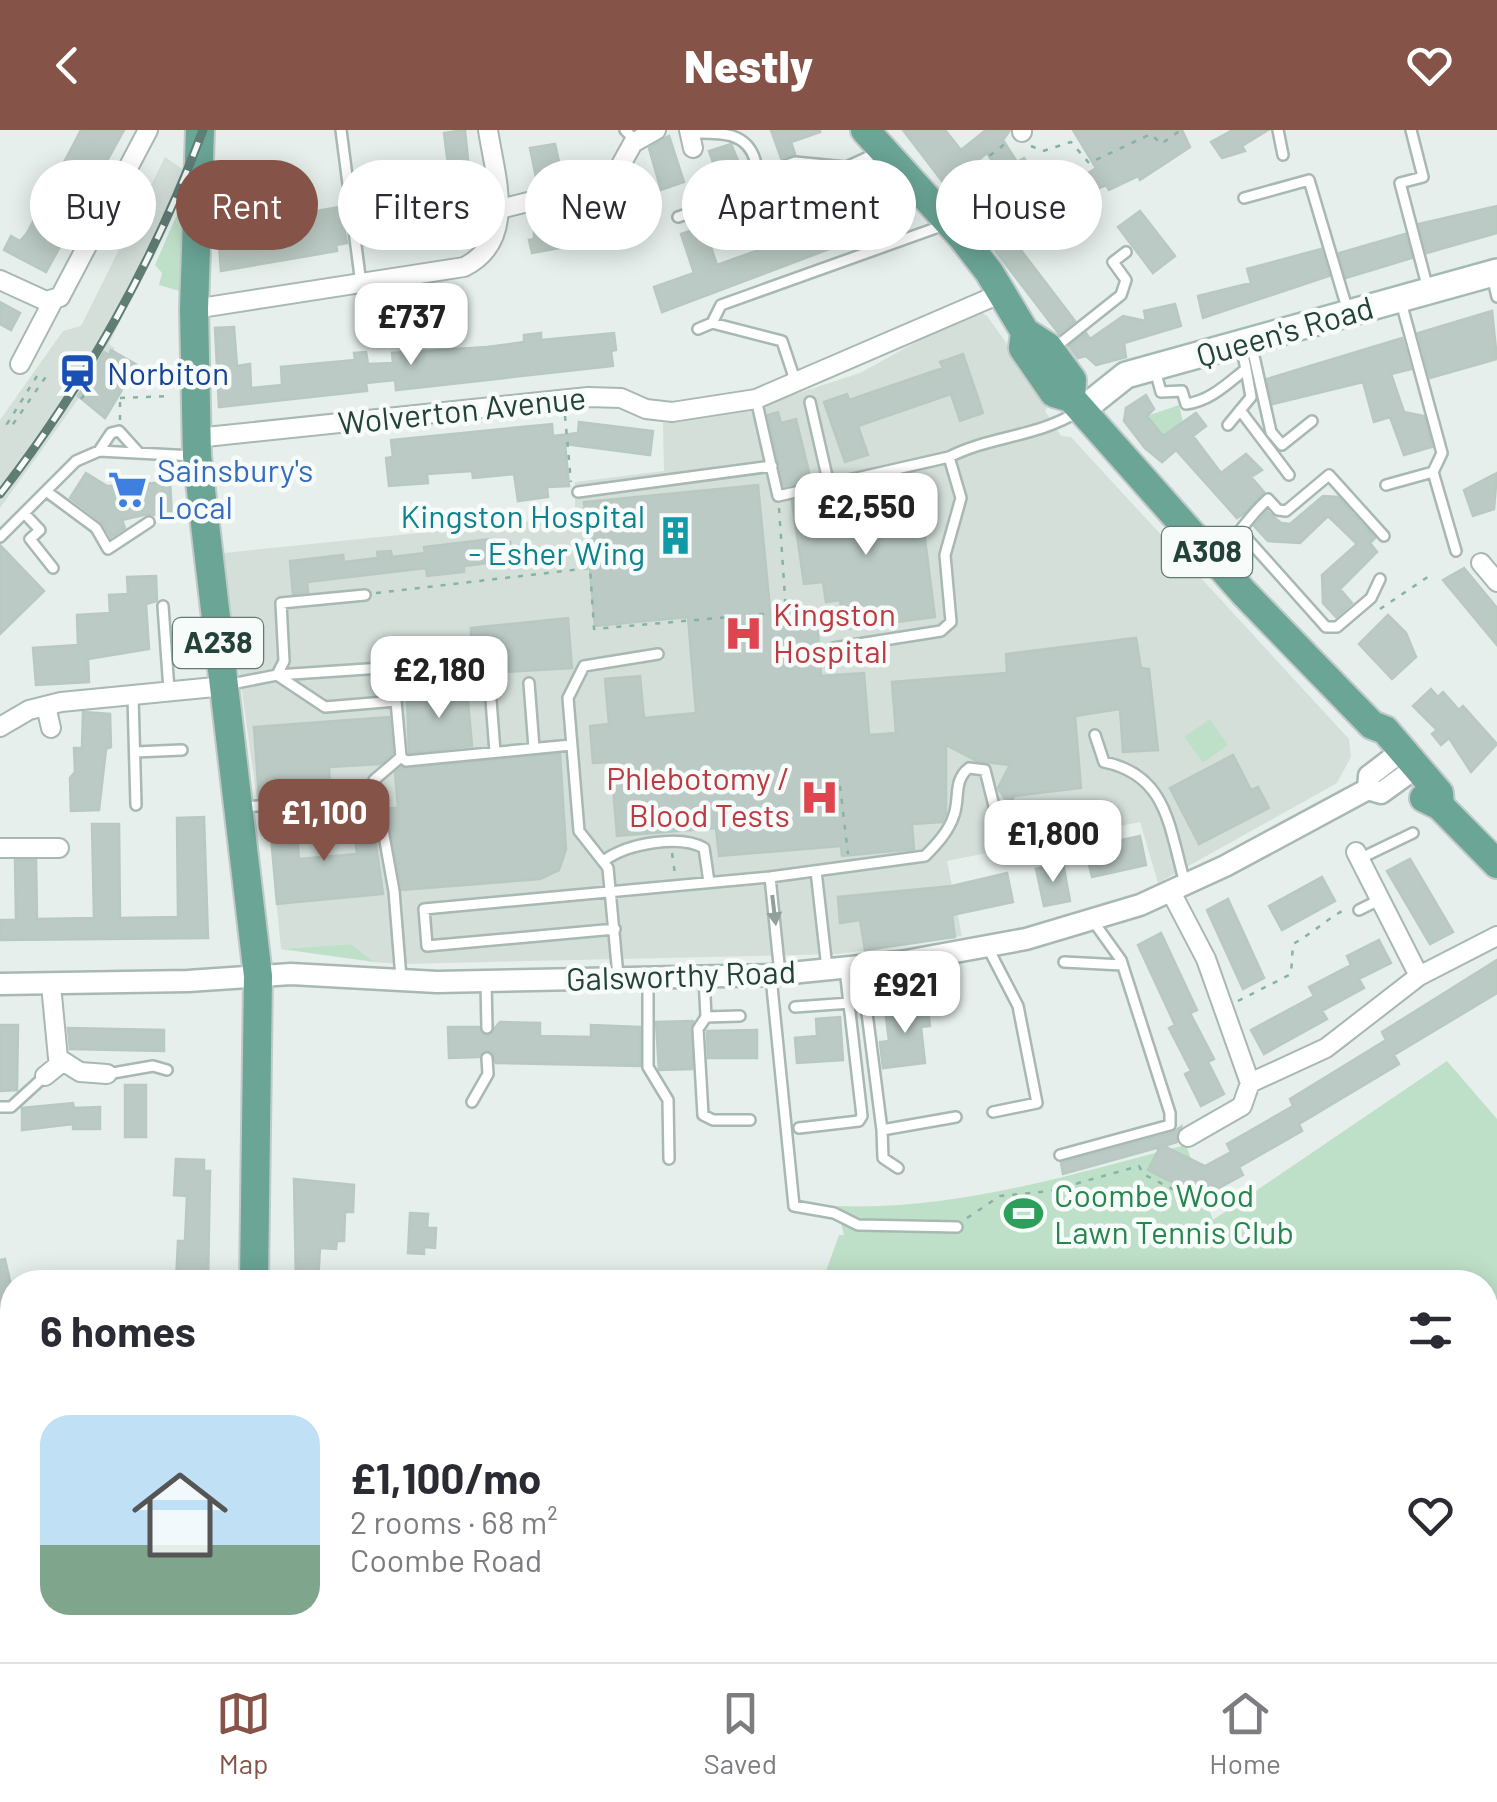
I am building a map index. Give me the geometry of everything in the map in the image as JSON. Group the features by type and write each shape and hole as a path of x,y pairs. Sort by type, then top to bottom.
{"main road":[{"name":"A238","path":"200,130 194,308 196,447 242,807 258,976 254,1270"},
{"name":"A308","path":"874,139 936,207"},
{"name":"A308","path":"970,250 1025,332 1052,352 1072,380 1076,404"},
{"name":"Queen's Road","path":"1076,404 1126,375 1246,353 1348,314 1428,291 1495,281"},
{"name":"A308","path":"1025,332 1023,348 1054,393 1076,404 1215,560 1372,725 1376,740 1404,763 1421,795 1440,806 1497,864"}],"street":[{"path":"28,366 53,301 66,286 148,130"},
{"path":"488,130 493,160"},
{"path":"505,208 612,182 631,135 656,130"},
{"path":"194,308 464,267 478,260 484,250"},
{"path":"0,280 53,301"},
{"name":"Wolverton Avenue","path":"196,447 563,400 622,398 646,409 672,412 756,399 1002,294"},
{"path":"1481,563 1497,582"},
{"path":"0,727 15,716 46,706 225,686"},
{"path":"46,706 51,728"},
{"name":"Galsworthy Road","path":"0,984 258,976 486,981 776,975 844,969 987,946 1093,921 1178,888 1368,789 1382,792 1404,763"},
{"path":"0,848 59,848"},
{"path":"1358,856 1419,976"},
{"path":"1178,888 1250,1083 1242,1106 1188,1137"},
{"path":"1250,1083 1326,1048 1419,976 1497,936"},
{"path":"51,985 62,1064"},
{"path":"62,1064 80,1072 107,1074"},
{"path":"45,1076 62,1064"}],"lane":[{"path":"341,130 346,160"},
{"path":"1278,130 1283,155"},
{"path":"1411,130 1423,177 1400,182 1428,291"},
{"path":"691,137 736,135 745,140 754,160"},
{"path":"678,217 749,193 770,172 796,162 846,167 874,139"},
{"path":"1244,198 1309,180 1348,314"},
{"path":"712,323 720,305 936,227"},
{"path":"357,250 360,284"},
{"path":"1052,352 1121,295 1126,280 1113,262 1126,252"},
{"path":"1400,299 1440,441 1442,453 1433,472 1456,551"},
{"path":"698,329 712,323 782,341 795,380"},
{"path":"1154,369 1160,392 1182,391 1186,404 1216,394 1246,353"},
{"path":"1228,425 1250,396 1246,353"},
{"path":"1246,353 1270,432 1282,445 1312,421"},
{"path":"756,399 778,496 949,457 975,444 1041,432 1076,404"},
{"path":"810,402 829,485"},
{"path":"1240,410 1289,475"},
{"path":"99,451 110,433 120,431 138,452"},
{"path":"0,537 76,461 99,451 149,456 196,447"},
{"path":"833,648 941,631 951,622 945,555 961,498 949,457"},
{"path":"578,492 772,466"},
{"path":"1386,485 1433,472"},
{"path":"1215,560 1242,534 1244,521 1268,499 1278,510 1286,512 1329,475 1384,536"},
{"path":"46,491 96,528 108,549 149,522"},
{"path":"24,513 40,530 30,539 53,568"},
{"path":"1242,534 1326,627 1337,627 1372,598 1380,579"},
{"path":"277,676 284,660 281,603 365,595"},
{"path":"162,606 170,693"},
{"path":"618,978 613,888 604,860 584,843 579,831 568,698 584,666 658,654"},
{"path":"225,686 277,676 412,666"},
{"path":"277,676 325,707 396,701 401,758"},
{"path":"529,683 534,748"},
{"path":"490,687 495,752"},
{"path":"133,698 136,805"},
{"path":"1095,734 1104,762 1128,767 1155,789 1178,888"},
{"path":"401,758 406,761 571,744"},
{"path":"135,752 182,750"},
{"path":"401,758 374,780 394,891 401,981"},
{"path":"615,929 427,946 424,909 613,888 770,878 925,856 955,814 959,780 969,768 985,770 990,778 998,822"},
{"path":"242,807 377,797"},
{"path":"1358,856 1414,832"},
{"path":"604,860 617,851 691,841 704,848 709,882"},
{"path":"816,872 844,969 882,1130 882,1158 898,1168"},
{"path":"770,878 794,1206 834,1213 858,1225 957,1228"},
{"path":"1359,910 1378,900"},
{"path":"1060,1155 1170,1125 1170,1113 1122,965 1093,921"},
{"path":"987,946 1018,1006 1037,1103 993,1112"},
{"path":"1064,962 1122,965"},
{"path":"799,1128 860,1121 862,1116 844,969"},
{"path":"704,976 706,1017 698,1029 703,1115 713,1120 750,1120"},
{"path":"648,978 648,1067 668,1100 669,1160"},
{"path":"486,981 487,1028"},
{"path":"795,1007 850,1003"},
{"path":"706,1017 740,1016"},
{"path":"472,1102 488,1074 487,1058"},
{"path":"107,1074 154,1066 167,1070"},
{"path":"0,1107 11,1106 45,1076"},
{"path":"882,1130 956,1118"}],"path":[{"path":"983,160 1022,131 1033,150 1071,142 1089,162 1151,134 1161,144 1181,130"},
{"path":"28,366 47,373 11,426 7,424 37,376"},
{"path":"81,399 95,382"},
{"path":"120,431 119,397 173,396"},
{"path":"563,400 572,493 578,492"},
{"path":"778,496 786,612"},
{"path":"365,595 590,568 594,629 831,608 833,648"},
{"path":"1378,610 1432,574"},
{"path":"840,786 848,857"},
{"path":"672,843 676,884"},
{"path":"1224,1008 1292,974 1293,944 1327,926 1334,914 1350,906 1359,910"},
{"path":"957,1228 1000,1196 1050,1191 1138,1166 1143,1174 1198,1202"}],"shaded area":[{"path":"165,157 176,165 176,208 156,249 156,175"},
{"path":"119,250 155,250 109,344 115,348 0,508 0,420 63,331 81,326"},
{"name":"Kingston Hospital","path":"976,309 987,316 1049,403 1045,411 1061,436 1071,437 1349,739 1351,757 1337,783 1158,883 1140,822 947,861 962,936 839,954 402,964 374,962 351,944 281,949 268,817 259,815 223,553 575,517 575,482 664,471 663,423 771,402 860,373"}],"green space":[{"path":"176,217 176,250 185,250 183,292 159,285 162,273 155,265"},
{"path":"1179,405 1183,422 1163,436 1147,416"},
{"path":"1210,719 1228,745 1203,763 1184,737"},
{"path":"351,944 374,962 281,949"},
{"path":"1447,1061 1497,1119 1497,1270 826,1270 839,1235 844,1235 837,1206 969,1197 1186,1145 1213,1220"}],"building":[{"path":"81,130 124,130 108,160 65,160"},
{"path":"465,130 468,160 447,160 444,133"},
{"path":"771,130 820,132 791,142 795,154 781,158"},
{"path":"903,130 945,130 961,150 986,130 1010,130 1003,140 1016,160 991,160 987,153 978,160 936,160 936,173"},
{"path":"1073,130 1182,130 1190,147 1140,180 1138,176 1109,190 1106,185 1102,187 1102,160 1091,160"},
{"path":"1233,130 1268,130 1242,146 1245,151 1222,158 1211,142"},
{"path":"669,136 682,183 662,190 662,160 652,160 649,148"},
{"path":"555,144 559,160 532,160 530,148"},
{"path":"731,144 738,160 712,160 709,151"},
{"path":"1497,206 1497,233 1427,253 1419,224"},
{"path":"338,207 337,251 221,271 219,250 318,250 318,211"},
{"path":"1140,211 1175,256 1153,273 1118,227"},
{"path":"30,227 30,250 58,250 46,272 4,250 11,236 20,241"},
{"path":"1405,234 1412,258 1346,278 1339,253"},
{"path":"1321,249 1329,276 1203,318 1198,296 1251,283 1247,269"},
{"path":"686,250 712,250 717,265 758,250 827,250 662,312 654,287 694,273"},
{"path":"995,250 1021,250 1075,321 1059,334"},
{"path":"0,302 20,313 11,330 0,324"},
{"path":"1175,304 1181,326 1124,343 1126,357 1096,365 1086,356 1078,358 1069,346 1086,333 1090,339 1123,316 1146,321 1144,311"},
{"path":"1492,311 1497,359 1430,378 1418,333"},
{"path":"234,327 237,366 250,364 251,388 282,385 281,367 355,360 354,353 366,352 368,364 393,363 392,353 487,347 524,342 524,335 541,333 541,340 614,333 616,350 611,351 613,366 396,390 395,380 366,383 367,391 219,407 215,328"},
{"path":"1402,338 1411,369 1391,374 1404,412 1424,416 1432,447 1404,455 1390,417 1374,422 1363,382 1273,404 1267,379"},
{"path":"111,350 137,365 105,418 78,396 104,352 109,355"},
{"path":"963,354 983,413 960,421 951,394 858,426 868,455 845,462 824,402 847,394 849,400 943,368 940,362"},
{"path":"1146,395 1154,409 1147,416 1163,436 1196,413 1206,426 1193,436 1221,473 1246,454 1262,470 1251,477 1264,492 1243,514 1237,518 1176,450 1162,462 1145,448 1124,421 1126,408"},
{"path":"778,412 781,423 796,419 811,480 784,486 768,415"},
{"path":"579,422 653,431 650,455 565,444 569,486 547,487 548,497 518,501 514,474 473,478 472,471 427,474 428,483 389,486 386,458 393,457 391,440 552,424 553,436 578,433"},
{"path":"86,473 107,486 170,482 172,517 148,514 122,520 125,528 111,537 102,522 70,498"},
{"path":"1497,473 1494,509 1473,516 1464,490"},
{"path":"758,485 771,619 817,616 821,676 864,673 869,735 896,733 892,682 1007,673 1006,654 1136,638 1141,668 1149,669 1158,750 1123,752 1120,709 1075,716 1081,788 1014,796 1010,807 998,788 1010,765 977,761 946,745 946,813 942,822 912,824 914,849 842,856 841,846 719,856 716,828 617,836 611,762 593,763 590,726 609,724 605,679 640,676 644,718 696,713 688,617 595,626 584,502"},
{"path":"880,492 923,524 935,617 844,629 840,600 826,602 823,582 804,584 792,501"},
{"path":"1323,496 1338,497 1375,538 1370,543 1377,552 1340,589 1352,603 1336,617 1323,603 1322,575 1357,544 1328,516 1300,543 1268,541 1254,526 1267,511 1281,523 1290,524"},
{"path":"492,539 493,544 510,542 512,560 427,576 426,568 307,582 308,592 293,594 290,561 343,555 344,562 378,558 377,552 391,551 392,557 425,553 424,547"},
{"path":"0,545 44,591 0,634"},
{"path":"1464,568 1497,608 1497,645 1443,580"},
{"path":"156,576 157,601 146,604 149,649 88,659 89,682 36,685 33,648 78,645 77,615 110,613 109,595 128,594 127,577"},
{"path":"1388,615 1406,633 1416,657 1392,679 1359,644"},
{"path":"568,618 572,668 471,674 471,628"},
{"path":"1431,689 1438,697 1443,692 1459,710 1463,706 1497,744 1471,772 1449,738 1441,745 1432,734 1437,730 1413,706"},
{"path":"467,690 472,746 409,753 407,696"},
{"path":"83,712 110,714 111,747 106,749 99,810 71,811 70,778 75,772 74,748 82,748"},
{"path":"389,717 393,754 380,764 329,767 330,792 259,798 254,727"},
{"path":"560,754 566,849 559,870 540,879 402,890 387,808 398,808 395,773 401,768"},
{"path":"1233,755 1251,790 1258,787 1269,808 1199,844 1170,788"},
{"path":"371,809 383,894 277,904 269,813 295,811 299,859 357,854 352,810"},
{"path":"204,817 208,938 0,940 0,920 16,920 15,860 36,860 37,919 94,918 92,824 119,824 120,918 178,917 177,818"},
{"path":"1140,836 1146,865 1092,877 1085,848"},
{"path":"1410,859 1453,932 1430,944 1387,871"},
{"path":"1063,863 1070,901 1044,906 1036,869"},
{"path":"1007,873 1013,902 952,915 955,937 865,950 860,920 840,923 838,897 952,886"},
{"path":"1322,877 1335,901 1282,930 1269,906"},
{"path":"1228,899 1264,978 1243,989 1207,910"},
{"path":"1161,933 1197,1010 1190,1013 1214,1059 1208,1062 1224,1094 1201,1106 1185,1074 1191,1071 1169,1028 1175,1025 1138,945"},
{"path":"1379,940 1391,963 1359,979 1364,988 1322,1011 1327,1019 1264,1054 1251,1030 1314,996 1309,987 1351,965 1347,956"},
{"path":"1497,960 1497,993 1394,1055 1399,1064 1299,1124 1302,1131 1239,1167 1243,1175 1211,1192 1203,1177 1195,1194 1148,1170 1160,1147 1063,1174 1061,1163 1172,1133 1181,1127 1177,1142 1164,1146 1205,1166 1231,1152 1227,1144 1293,1106 1290,1099 1386,1040 1382,1032"},
{"path":"927,1003 930,1026 921,1027 925,1063 883,1068 880,1042 889,1041 885,1009"},
{"path":"840,1017 843,1060 797,1063 795,1038 817,1036 816,1019"},
{"path":"693,1021 692,1069 659,1070 656,1022"},
{"path":"500,1022 540,1023 540,1036 591,1037 591,1025 640,1027 640,1066 496,1063 487,1050 479,1057 449,1058 448,1027 479,1027 488,1036"},
{"path":"0,1025 18,1025 17,1090 0,1091"},
{"path":"68,1028 164,1030 164,1051 70,1049"},
{"path":"757,1030 757,1058 708,1058 707,1031"},
{"path":"125,1085 146,1085 146,1137 125,1137"},
{"path":"73,1103 74,1108 100,1107 100,1129 73,1129 73,1124 22,1130 22,1108"},
{"path":"176,1159 204,1160 204,1171 210,1171 208,1270 177,1270 178,1241 185,1241 187,1196 174,1195"},
{"path":"294,1179 354,1185 353,1212 345,1212 344,1241 337,1241 336,1249 320,1248 319,1270 296,1270"},
{"path":"410,1213 428,1214 427,1228 436,1228 435,1248 424,1247 424,1254 408,1253"},
{"path":"5,1259 7,1270 0,1270 0,1260"}],"railway":[{"path":"0,494 61,409 115,320 163,226 203,130"}],"place":[{"name":"Norbiton","path":"77,374"},
{"name":"Sainsbury's Local","path":"127,489"},
{"name":"Kingston Hospital - Esher Wing","path":"675,535"},
{"name":"Kingston Hospital","path":"743,633"},
{"name":"Phlebotomy / Blood Tests","path":"820,797"},
{"name":"Coombe Wood Lawn Tennis Club","path":"1024,1214"}]}
